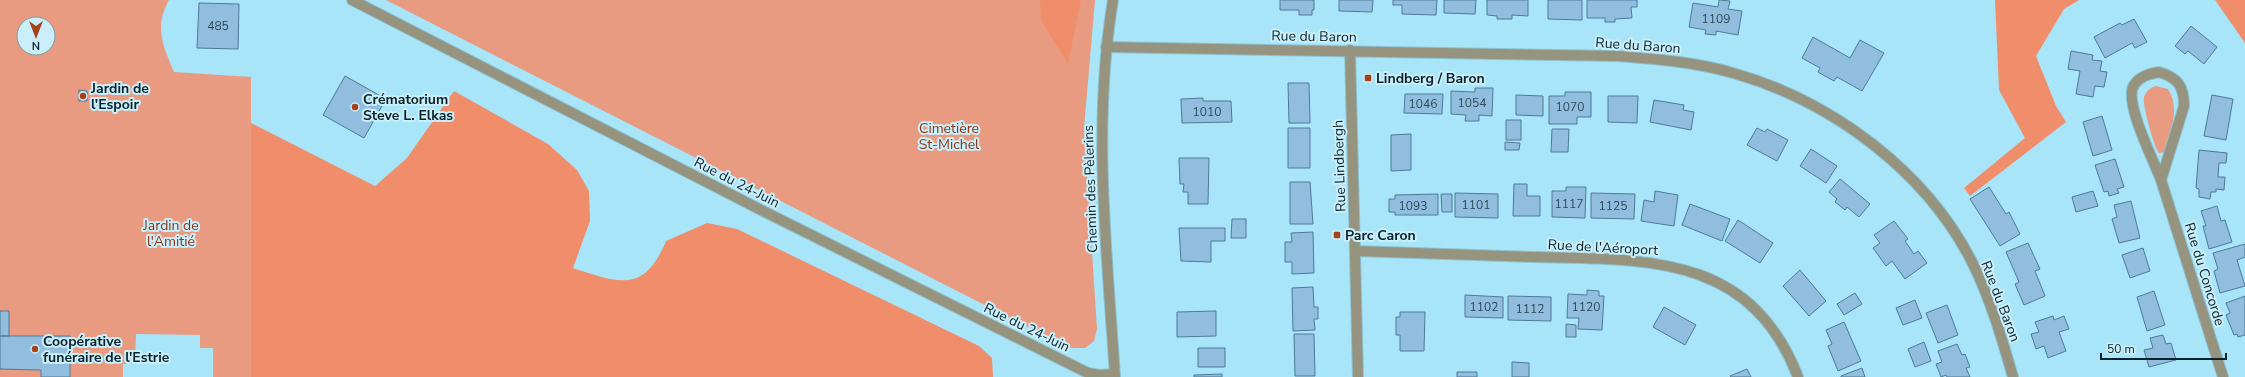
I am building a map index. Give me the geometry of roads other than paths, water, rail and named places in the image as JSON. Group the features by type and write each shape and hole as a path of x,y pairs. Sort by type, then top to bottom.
{"street":[{"name":"Rue du 24-Juin","path":"352,0 754,207 1081,370 1099,375 1114,376"},
{"name":"Chemin des Pèlerins","path":"1112,0 1106,47 1101,114 1101,183 1114,376"},
{"name":"Rue du Baron","path":"1106,47 1350,50 1655,59 1695,64 1732,72 1770,85 1811,104 1881,152 1919,188 1937,209 1957,237 1976,272 1999,330 2013,377"},
{"name":"Rue Lindbergh","path":"1350,50 1358,377"},
{"name":"Rue du Concorde","path":"2161,180 2184,106 2184,96 2181,86 2174,79 2158,72 2141,78 2134,85 2132,93 2140,128 2161,180 2223,377"},
{"name":"Rue de l'Aéroport","path":"1356,251 1638,260 1694,272 1720,284 1743,300 1762,317 1778,336 1798,377"}],"place":[{"name":"Lindberg / Baron","path":"1368,78"},
{"name":"Jardin de l'Espoir","path":"83,96"},
{"name":"Crématorium Steve L. Elkas","path":"355,107"},
{"name":"Parc Caron","path":"1337,235"},
{"name":"Coopérative funéraire de l'Estrie","path":"35,349"}],"park label":[{"name":"Cimetière St-Michel","path":"949,136"},
{"name":"Jardin de l'Amitié","path":"171,234"}]}
